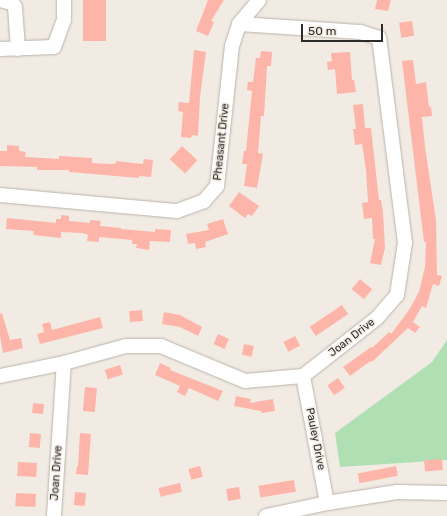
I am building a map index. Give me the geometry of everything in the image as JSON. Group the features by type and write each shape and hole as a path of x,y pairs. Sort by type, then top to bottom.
{"street":[{"path":"0,0 12,3 15,7 18,49"},
{"path":"0,49 54,47 64,20 64,0"},
{"name":"Pheasant Drive","path":"0,195 177,211 204,201 217,186 232,46 239,24 259,0"},
{"name":"Joan Drive","path":"239,24 360,32 379,38 405,243 397,295 377,318 304,376"},
{"path":"0,376 64,363 126,346 161,346 246,381 304,376"},
{"name":"Joan Drive","path":"54,516 64,363"},
{"name":"Pauley Drive","path":"304,376 327,503"},
{"path":"266,516 327,503 397,492 447,493"}],"green space":[{"path":"447,340 447,460 340,467 335,433 432,362"}],"building":[{"path":"83,0 106,0 106,41 83,41"},
{"path":"208,0 224,0 211,21 214,22 208,36 196,31"},
{"path":"377,0 391,0 388,11 375,9"},
{"path":"412,21 414,36 401,38 399,23"},
{"path":"194,50 206,52 200,97 198,136 192,135 191,138 181,137 183,112 178,111 179,102 189,103"},
{"path":"261,51 272,52 271,66 267,66 264,116 261,116 258,153 263,154 257,188 244,186 247,164 242,164 244,151 246,151 252,91 247,90 248,82 253,82 256,58 260,58"},
{"path":"350,52 352,80 354,80 356,92 337,94 335,69 328,70 327,62 332,61 331,53"},
{"path":"413,60 416,84 426,82 429,107 431,106 432,116 422,117 436,220 437,275 442,276 439,286 433,284 426,308 422,306 413,322 420,327 415,333 408,328 373,361 369,362 350,376 343,367 371,347 372,348 389,332 391,334 409,310 419,292 425,267 426,242 424,242 402,61"},
{"path":"363,104 365,128 371,128 379,200 381,200 383,212 385,248 381,265 370,263 375,239 373,239 372,218 364,219 362,203 368,202 366,170 362,144 355,145 353,129 356,129 353,105"},
{"path":"7,145 19,146 19,151 26,152 25,157 59,159 59,156 92,158 92,163 112,164 116,163 116,161 143,164 144,159 153,160 151,177 139,176 139,178 69,172 69,170 37,170 37,167 0,166 0,151 7,151"},
{"path":"182,146 197,160 185,173 170,159"},
{"path":"239,192 259,206 252,216 248,214 245,218 229,206"},
{"path":"61,215 69,216 69,221 90,223 90,220 101,221 100,226 121,229 155,232 155,229 171,230 170,242 150,241 149,250 136,248 137,244 132,244 132,240 99,237 99,242 87,241 88,235 83,233 61,232 61,238 33,235 34,231 6,229 7,218 56,223 56,219 61,219"},
{"path":"223,219 228,234 205,242 206,247 196,249 195,243 188,244 186,234 209,230 207,224"},
{"path":"360,279 372,289 364,299 352,289"},
{"path":"342,305 348,314 316,336 310,327"},
{"path":"142,310 143,321 130,322 129,311"},
{"path":"164,312 180,315 202,327 198,336 180,327 162,324"},
{"path":"2,313 10,340 21,338 23,348 3,353 0,335 0,314"},
{"path":"100,317 103,328 40,344 37,334 44,332 42,324 50,322 52,330"},
{"path":"218,334 229,339 224,349 214,344"},
{"path":"295,336 300,346 288,352 283,342"},
{"path":"244,344 254,346 252,357 242,355"},
{"path":"160,363 171,368 170,370 223,391 218,401 189,388 185,396 177,392 180,386 155,375"},
{"path":"120,365 123,375 108,379 105,370"},
{"path":"338,378 345,388 334,395 327,385"},
{"path":"85,387 97,388 95,412 83,411"},
{"path":"236,396 251,399 250,403 273,399 275,411 262,413 261,411 234,406"},
{"path":"33,403 44,404 43,414 32,413"},
{"path":"30,433 41,434 40,448 29,447"},
{"path":"80,433 91,434 88,475 76,474 78,466"},
{"path":"442,459 443,470 425,472 424,461"},
{"path":"18,462 37,463 36,477 17,476"},
{"path":"200,466 203,477 191,480 188,469"},
{"path":"396,466 398,476 360,483 358,473"},
{"path":"294,480 296,492 260,497 258,486"},
{"path":"180,483 182,492 161,497 159,488"},
{"path":"239,487 241,499 228,501 226,489"},
{"path":"75,492 86,493 85,506 74,505"},
{"path":"16,493 36,494 35,507 15,506"}]}
